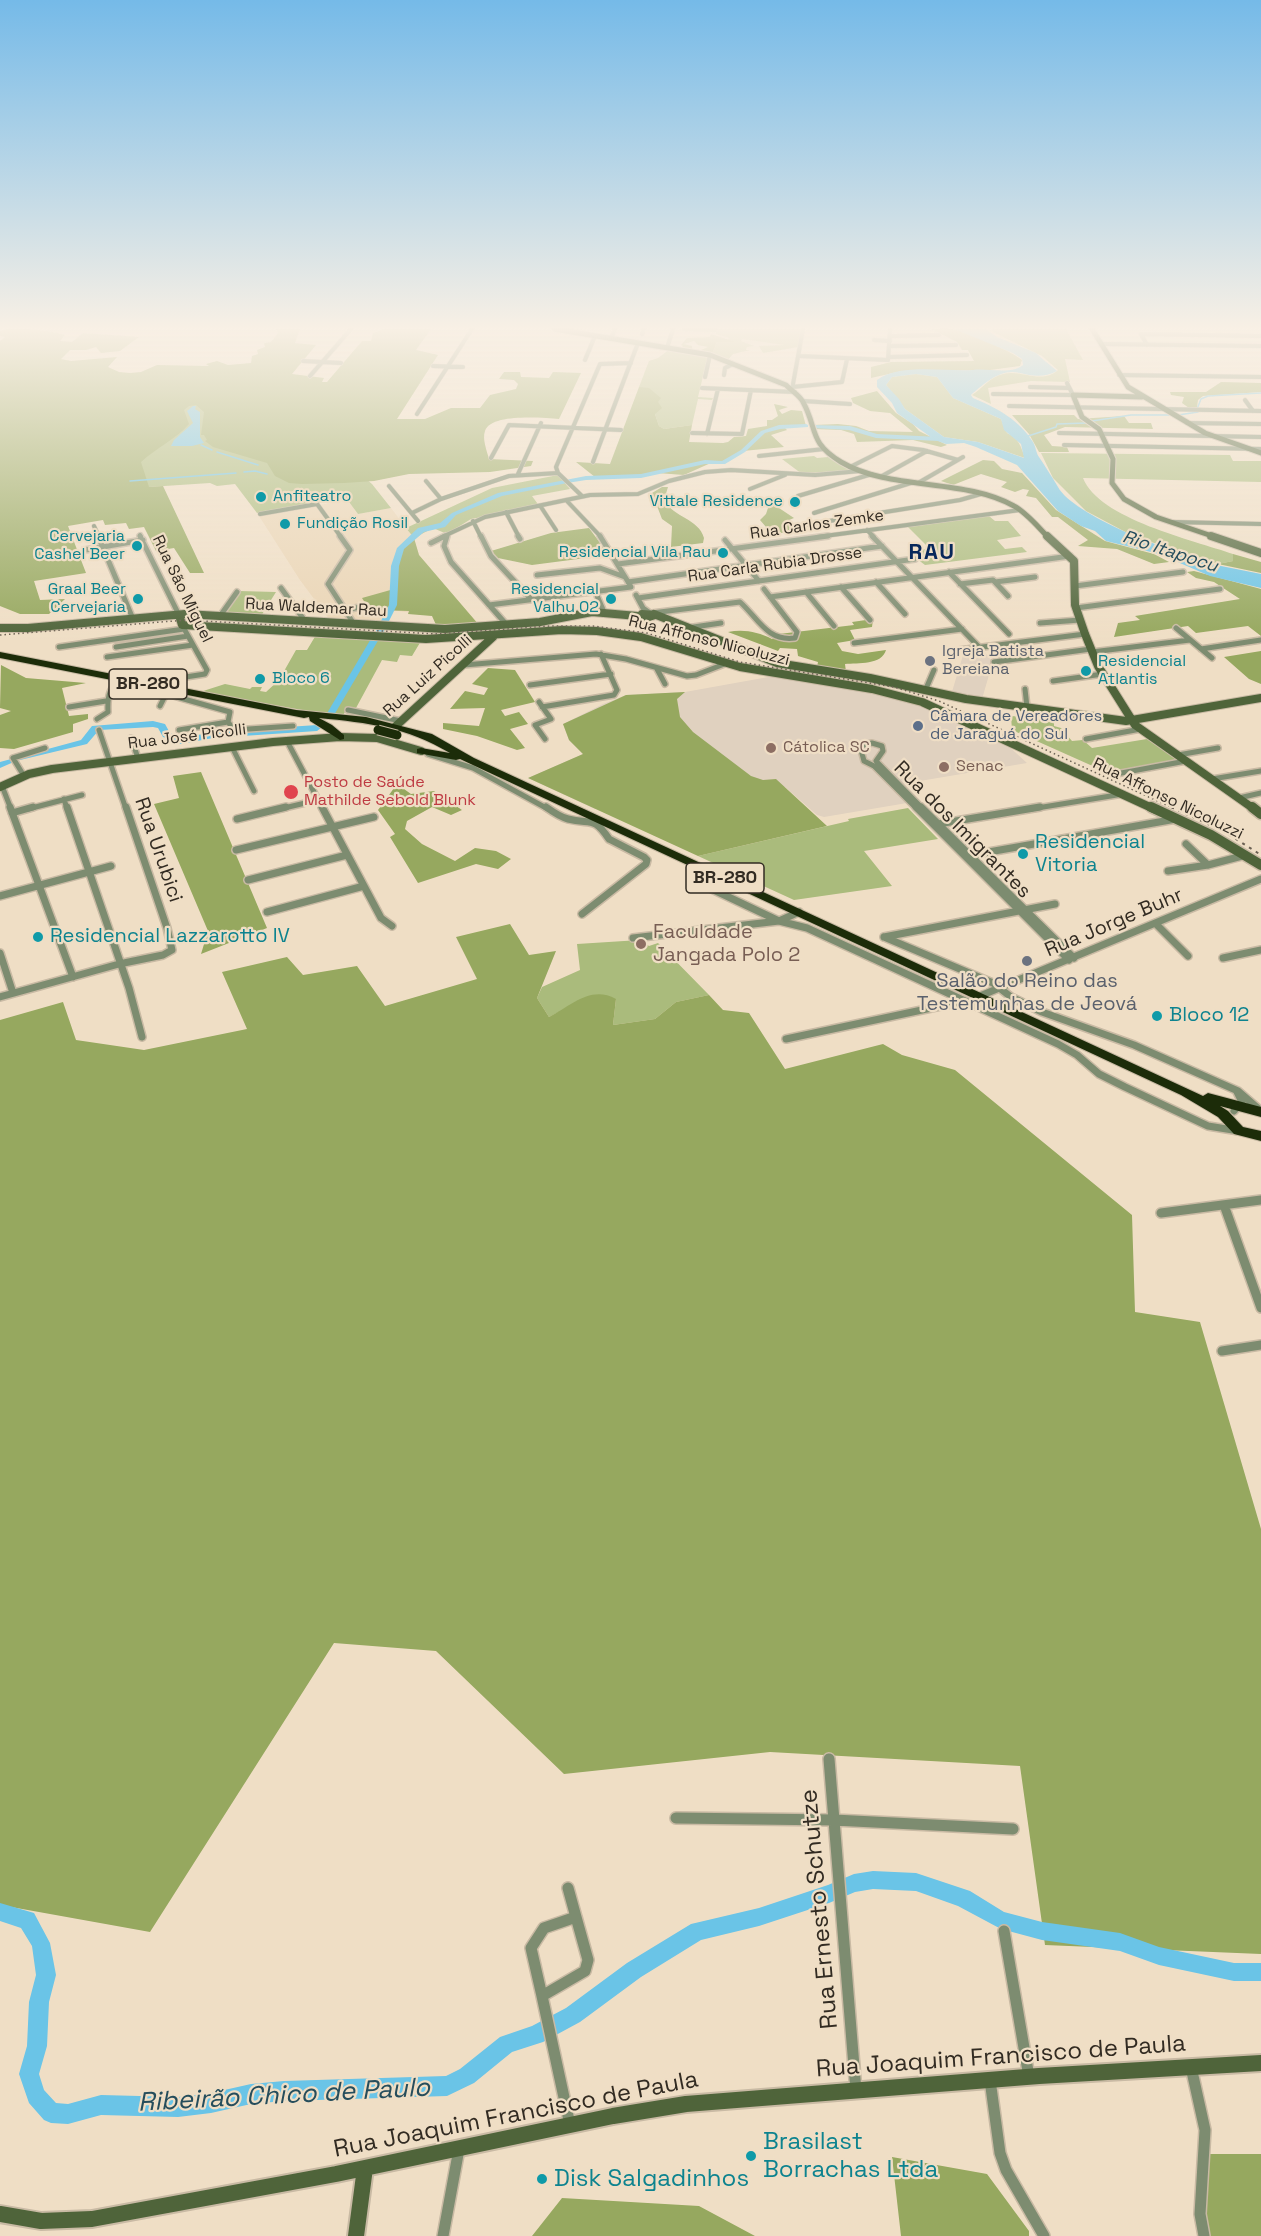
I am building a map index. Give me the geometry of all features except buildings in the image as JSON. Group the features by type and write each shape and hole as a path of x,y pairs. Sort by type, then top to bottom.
{"highway":[{"name":"BR-280","path":"0,655 150,687 297,713 380,735 397,727 586,817 622,830 798,912 875,953 896,957 1186,1092 1235,1116 1260,1136"},
{"path":"297,713 366,720 397,727"},
{"path":"297,713 333,735"},
{"path":"422,751 467,761"},
{"name":"BR-280","path":"1235,1116 1261,1112"}],"street":[{"path":"491,458 504,433"},
{"path":"518,474 537,433"},
{"path":"571,433 556,467 558,473 582,496"},
{"path":"593,462 604,433"},
{"path":"697,433 743,433"},
{"path":"812,433 839,462 860,471 981,494 1008,502 1020,510 1075,563 1076,608 1091,651 1132,720 1141,729 1261,814"},
{"path":"1074,433 1261,437"},
{"path":"1206,433 1247,449"},
{"path":"1101,434 1113,459 1111,480 1117,492 1142,510 1261,553"},
{"path":"1064,445 1261,451"},
{"path":"850,467 892,446 927,451 958,460"},
{"path":"759,456 824,448"},
{"path":"882,476 927,451"},
{"path":"814,513 916,482 963,457"},
{"path":"431,543 473,520 541,507 582,496 638,494 669,481 718,471 815,475 860,471"},
{"path":"412,513 441,499 518,474 558,473"},
{"path":"750,489 786,474"},
{"path":"798,496 872,474"},
{"path":"426,481 441,499"},
{"path":"390,486 418,521"},
{"path":"798,526 960,500 981,494"},
{"path":"312,497 350,550 328,584 354,624"},
{"path":"566,500 598,533 650,614 740,602 771,636 786,640 795,638 798,634 764,589"},
{"path":"260,514 317,504"},
{"path":"541,507 555,530"},
{"name":"Rua Carlos Zemke","path":"618,564 1020,510"},
{"path":"507,513 520,539"},
{"path":"473,520 491,556 530,598"},
{"path":"1171,522 1261,524"},
{"path":"94,526 133,619"},
{"path":"867,530 979,647"},
{"path":"447,536 444,546 451,562 506,624"},
{"name":"Rua São Miguel","path":"102,547 141,537 183,627 207,670 205,674 185,679 130,675 120,679"},
{"path":"725,540 759,581"},
{"path":"489,605 595,591 628,582 882,546"},
{"path":"85,550 102,547"},
{"path":"770,597 1070,556"},
{"name":"Rua Carla Rubia Drosse","path":"638,598 915,559"},
{"path":"537,575 603,568 628,582"},
{"path":"960,584 1035,577 1030,571"},
{"path":"949,572 1009,634"},
{"path":"1075,586 1183,572"},
{"path":"876,582 905,614"},
{"path":"995,582 1008,596"},
{"path":"841,587 870,620"},
{"path":"281,588 305,621"},
{"path":"1076,608 1220,589"},
{"path":"595,591 604,612"},
{"path":"220,616 237,592"},
{"path":"806,592 834,626"},
{"path":"345,610 366,606"},
{"name":"Rua Waldemar Rau","path":"0,628 20,629 179,615 455,628 549,620 584,613 650,614 777,663 870,678 957,698 1132,720 1261,698"},
{"path":"549,620 550,631"},
{"path":"1040,622 1080,620"},
{"path":"687,628 721,623"},
{"path":"59,647 183,627"},
{"name":"Rua Affonso Nicoluzzi","path":"183,627 426,639 550,631 614,633 681,648 728,664 872,689 922,702 1220,840 1261,865"},
{"path":"1176,628 1212,658"},
{"path":"854,643 962,629"},
{"path":"959,650 1085,634"},
{"path":"681,648 703,635"},
{"path":"116,647 188,636"},
{"name":"Rua Luiz Picolli","path":"397,727 494,636"},
{"path":"994,662 1190,640"},
{"path":"1200,649 1261,640"},
{"path":"168,647 192,644"},
{"path":"108,657 192,644"},
{"path":"464,665 601,654 692,676 728,664"},
{"path":"545,739 535,726 536,723 551,719 541,705 606,698 614,695 617,690 601,654"},
{"path":"703,674 728,664"},
{"path":"657,669 665,684"},
{"path":"925,691 934,670"},
{"path":"530,685 611,674"},
{"path":"1053,681 1103,674"},
{"path":"97,719 108,712 106,701 109,689 120,679"},
{"path":"150,687 164,698 160,706"},
{"path":"150,687 200,705 230,712 228,722 231,729 237,731 293,726"},
{"path":"1025,689 1028,707"},
{"path":"69,707 106,701"},
{"path":"348,710 397,727"},
{"path":"178,730 228,722"},
{"path":"1086,739 1141,729"},
{"name":"Rua Urubici","path":"99,730 167,928 172,950 163,956 119,964"},
{"name":"Rua José Picolli","path":"1,786 24,776 52,769 333,735 380,735 422,751"},
{"path":"131,738 138,759"},
{"path":"287,741 381,918 392,926"},
{"name":"Rua dos Imigrantes","path":"967,855 877,763 876,759 883,751 882,746 872,743 861,746 864,762 874,766 1071,959"},
{"path":"232,747 254,791"},
{"path":"24,776 13,758 45,748"},
{"path":"1178,755 1218,748"},
{"path":"1116,774 1186,761"},
{"path":"1212,779 1261,771"},
{"path":"1,786 73,977"},
{"path":"1239,798 1261,793"},
{"path":"938,824 1124,794"},
{"path":"12,813 82,795"},
{"path":"63,800 129,988 142,1037"},
{"path":"237,819 318,801"},
{"path":"236,850 374,817"},
{"path":"582,914 644,867 647,860 609,839 598,824 586,817"},
{"path":"967,855 1176,819"},
{"path":"609,839 622,830"},
{"path":"1186,844 1208,865"},
{"path":"248,880 347,855"},
{"path":"1168,871 1208,865 1246,855"},
{"path":"0,896 111,866"},
{"name":"Rua Jorge Buhr","path":"980,996 1261,879"},
{"path":"1253,882 1261,888"},
{"path":"699,883 779,921 801,925 875,953 964,1001 1064,1047 1098,1074 1220,1130 1235,1116 1242,1101 1233,1089"},
{"path":"267,912 364,886"},
{"path":"1055,904 884,937 1000,988 1024,1004 1042,1012 1134,1045 1233,1089 1246,1096 1261,1112"},
{"path":"633,938 779,921 791,918 798,912"},
{"path":"1156,924 1188,956"},
{"path":"896,957 908,948"},
{"path":"1223,958 1261,950"},
{"path":"0,953 13,993"},
{"path":"0,997 119,964"},
{"path":"786,1040 964,1001"},
{"path":"1202,1123 1218,1124 1235,1116"},
{"path":"1161,1213 1261,1200"},
{"path":"1224,1205 1261,1308"},
{"path":"1222,1351 1261,1345"},
{"name":"Rua Ernesto Schutze","path":"829,1759 856,2091"},
{"path":"676,1818 834,1820 1014,1829"},
{"path":"541,1996 585,1971 588,1960 568,1888"},
{"path":"570,2125 531,1948 544,1928 576,1917"},
{"path":"1004,1931 1029,2077"},
{"name":"Rua Joaquim Francisco de Paula","path":"0,2214 41,2221 92,2219 365,2168 570,2125 686,2104 1029,2077 1261,2062"},
{"path":"1191,2067 1205,2130 1200,2214 1204,2236"},
{"path":"990,2080 1000,2153 1006,2170 1044,2236"},
{"path":"443,2236 459,2149"},
{"path":"356,2236 365,2168"}],"shaded area":[{"path":"347,500 358,514 391,508 414,538 419,555 479,625 437,627 433,616 391,610 387,626 332,623 300,580 259,516"},
{"path":"982,649 1003,674 989,675 982,699 951,695 964,652"},
{"name":"Cátolica SC","path":"774,676 884,694 921,705 1004,742 1027,763 902,784 880,761 866,763 907,803 824,817 817,815 785,787 595,809 528,778 583,754 569,740 563,724 603,704 626,695 685,692"}],"green space":[{"path":"0,433 180,433 141,462 149,487 163,486 204,573 190,573 174,548 156,551 144,527 129,529 126,523 105,525 103,520 68,526 86,573 34,581 40,600 65,599 49,614 20,614 0,606"},
{"path":"115,433 275,433 360,474 372,484 391,508 358,514 346,498 257,513 235,484 217,486 210,483 149,487 96,469"},
{"path":"485,433 489,459 533,461 531,466 490,472 409,474 374,481 344,483 289,483 275,476 267,463 213,447 205,441 207,440 204,435 201,435"},
{"path":"622,433 691,433 689,442 723,443 734,437 746,436 747,433 776,433 771,435 784,447 743,451 723,463 713,462 684,475 657,473 641,476 595,477 576,462 610,464"},
{"path":"852,433 924,433 947,445 941,447 913,440 857,442"},
{"path":"939,433 1008,433 1019,443 1025,458 978,442 944,437"},
{"path":"1048,433 1044,435 1052,446 1067,447 1069,452 1039,452 1029,434"},
{"path":"1041,453 1230,455 1233,461 1261,461 1261,482 1083,478 1092,492 1127,516 1172,535 1233,554 1233,561 1218,564 1133,536 1086,511 1053,478"},
{"path":"828,457 853,470 802,474 782,459"},
{"path":"983,460 994,461 1002,469 1022,473 1056,510 1105,541 1154,554 1169,562 1154,564 1117,549 1078,546 1088,540 1058,517 1052,517 1036,498 1026,496 1029,490 1023,489 1015,492 1001,487 1007,482 981,474 953,485 941,481"},
{"path":"558,475 570,489 532,496 540,507 471,519 447,534 433,528 414,538 406,528 492,488"},
{"path":"662,487 668,487 664,500 668,506 697,526 704,538 703,543 671,547 672,526 662,519 652,493"},
{"path":"770,502 794,518 789,520 798,531 772,534 760,520 766,514"},
{"path":"989,516 995,521 1008,521 1021,536 997,540 1005,549 1022,547 1027,552 925,565 909,553 929,548 908,527"},
{"path":"589,528 609,555 532,565 493,557 491,551 551,533"},
{"path":"414,538 419,555 479,625 437,627 432,616 408,614 409,611 376,610 371,612 362,598 394,589 400,554"},
{"path":"1233,554 1261,562 1261,573 1218,564 1233,561"},
{"path":"1194,571 1261,589 1261,636 1248,626 1196,633 1188,626 1114,637 1118,623 1140,620 1135,616 1240,599 1214,582 1196,578 1187,572"},
{"path":"239,591 276,592 261,616 224,614"},
{"path":"873,619 872,627 850,630 855,640 837,643 842,651 858,654 886,650 884,655 875,661 845,664 846,672 817,667 818,662 798,656 797,649 780,648 778,651 728,632 751,632 772,639 779,634 854,625 852,622"},
{"path":"316,635 421,641 412,656 400,655 397,662 382,660 356,708 348,707 342,717 200,692 225,684 250,689 262,687 260,691 266,692 279,680 296,650 307,650"},
{"path":"1261,651 1261,684 1249,679 1224,657"},
{"path":"1,665 26,678 86,683 62,688 69,716 88,714 88,719 73,724 73,732 14,749 0,748 0,715 11,711 0,708"},
{"path":"488,668 515,670 535,702 501,710 505,716 519,712 528,724 510,729 525,748 517,750 477,736 443,729 443,723 479,726 485,708 450,709 465,691 484,695 488,688 472,684"},
{"path":"685,692 677,699 680,717 693,732 751,776 763,780 776,779 827,826 698,856 528,778 583,754 569,740 563,724 626,695"},
{"path":"1025,709 1045,711 1046,721 1054,722 1054,726 1061,728 1072,741 1083,740 1092,748 1147,739 1177,760 1106,772 1012,730 1011,716 1024,717"},
{"path":"201,772 267,928 201,954 208,931 154,804 179,798 173,776"},
{"path":"397,784 411,794 434,791 462,810 451,815 432,807 407,821 405,829 422,844 455,861 475,848 496,851 511,859 498,869 476,864 418,883 390,837 395,834 378,810"},
{"path":"908,808 938,839 864,851 892,886 794,900 698,856 849,821 848,819"},
{"path":"510,924 529,955 556,951 537,998 549,1017 582,998 598,994 607,995 616,999 613,1025 655,1019 676,1002 709,995 723,1010 749,1013 785,1069 883,1044 902,1055 955,1070 1132,1215 1135,1312 1200,1322 1261,1529 1261,1954 1045,1945 1020,1766 770,1752 564,1774 436,1651 334,1643 150,1932 0,1905 0,1020 63,1002 76,1040 144,1050 247,1029 222,972 287,957 303,975 357,966 385,1006 477,979 456,937"},
{"path":"640,940 649,946 658,943 709,995 676,1002 655,1019 613,1025 616,999 569,1007 549,1017 537,998 542,987 580,970 577,944"},
{"path":"1207,2154 1261,2154 1261,2236 1198,2236"},
{"path":"892,2157 987,2174 1029,2231 1029,2236 901,2236"},
{"path":"562,2198 699,2206 755,2236 532,2236"}],"water":[{"path":"181,433 200,433 204,443 192,446 171,446"},
{"name":"Rio Itapocu","path":"926,433 939,433 944,437 978,442 1024,458 1021,444 1008,433 1027,433 1058,487 1067,498 1083,509 1125,532 1171,550 1206,559 1211,564 1261,574 1261,588 1210,576 1159,554 1106,541 1095,531 1081,526 1058,511 1017,465 964,443 946,444"}],"waterway":[{"path":"568,481 641,476 705,462 723,463 743,451 762,433"},
{"path":"867,433 876,436 939,439"},
{"path":"1028,436 1036,433"},
{"path":"201,445 212,450"},
{"path":"217,452 258,465"},
{"path":"244,472 255,471 267,474"},
{"path":"130,481 236,473"},
{"path":"379,633 393,605 395,566 401,548 421,530 442,525 454,514 500,494 564,482"},
{"path":"330,715 375,639"},
{"path":"19,759 84,742 95,728 99,727 153,724 162,726 166,735 181,741 213,735 317,728"},
{"path":"0,765 12,761"},
{"name":"Ribeirão Chico de Paulo","path":"0,1912 27,1920 41,1943 46,1975 39,2002 37,2046 29,2074 36,2096 51,2113 68,2114 101,2105 178,2107 211,2103 251,2094 284,2091 447,2086 467,2076 507,2044 536,2035 573,2015 634,1970 698,1931 759,1917 829,1894 854,1883 873,1880 916,1882 963,1898 1001,1920 1042,1931 1120,1942 1159,1956 1234,1972 1261,1972"}],"railway":[{"path":"0,635 186,620 435,634 550,626 593,626 647,633 740,662 894,687 939,701 1175,809"},
{"path":"1171,807 1225,832 1261,855"}],"place":[{"name":"Anfiteatro","path":"261,497"},
{"name":"Vittale Residence","path":"795,502"},
{"name":"Fundição Rosil","path":"285,524"},
{"name":"Cervejaria Cashel Beer","path":"137,546"},
{"name":"Residencial Vila Rau","path":"723,553"},
{"name":"Graal Beer Cervejaria","path":"138,599"},
{"name":"Residencial Valhu 02","path":"611,599"},
{"name":"Igreja Batista Bereiana","path":"930,661"},
{"name":"Residencial Atlantis","path":"1086,671"},
{"name":"Bloco 6","path":"260,679"},
{"name":"Câmara de Vereadores de Jaraguá do Sul","path":"918,726"},
{"name":"Cátolica SC","path":"771,748"},
{"name":"Senac","path":"944,767"},
{"name":"Posto de Saúde Mathilde Sebold Blunk","path":"291,792"},
{"name":"Residencial Vitoria","path":"1023,854"},
{"name":"Residencial Lazzarotto IV","path":"38,937"},
{"name":"Faculdade Jangada Polo 2","path":"641,944"},
{"name":"Salão do Reino das Testemunhas de Jeová","path":"1027,961"},
{"name":"Bloco 12","path":"1157,1016"},
{"name":"Brasilast Borrachas Ltda","path":"751,2156"},
{"name":"Disk Salgadinhos","path":"542,2179"}],"district":[{"name":"RAU","path":"932,553"}]}
